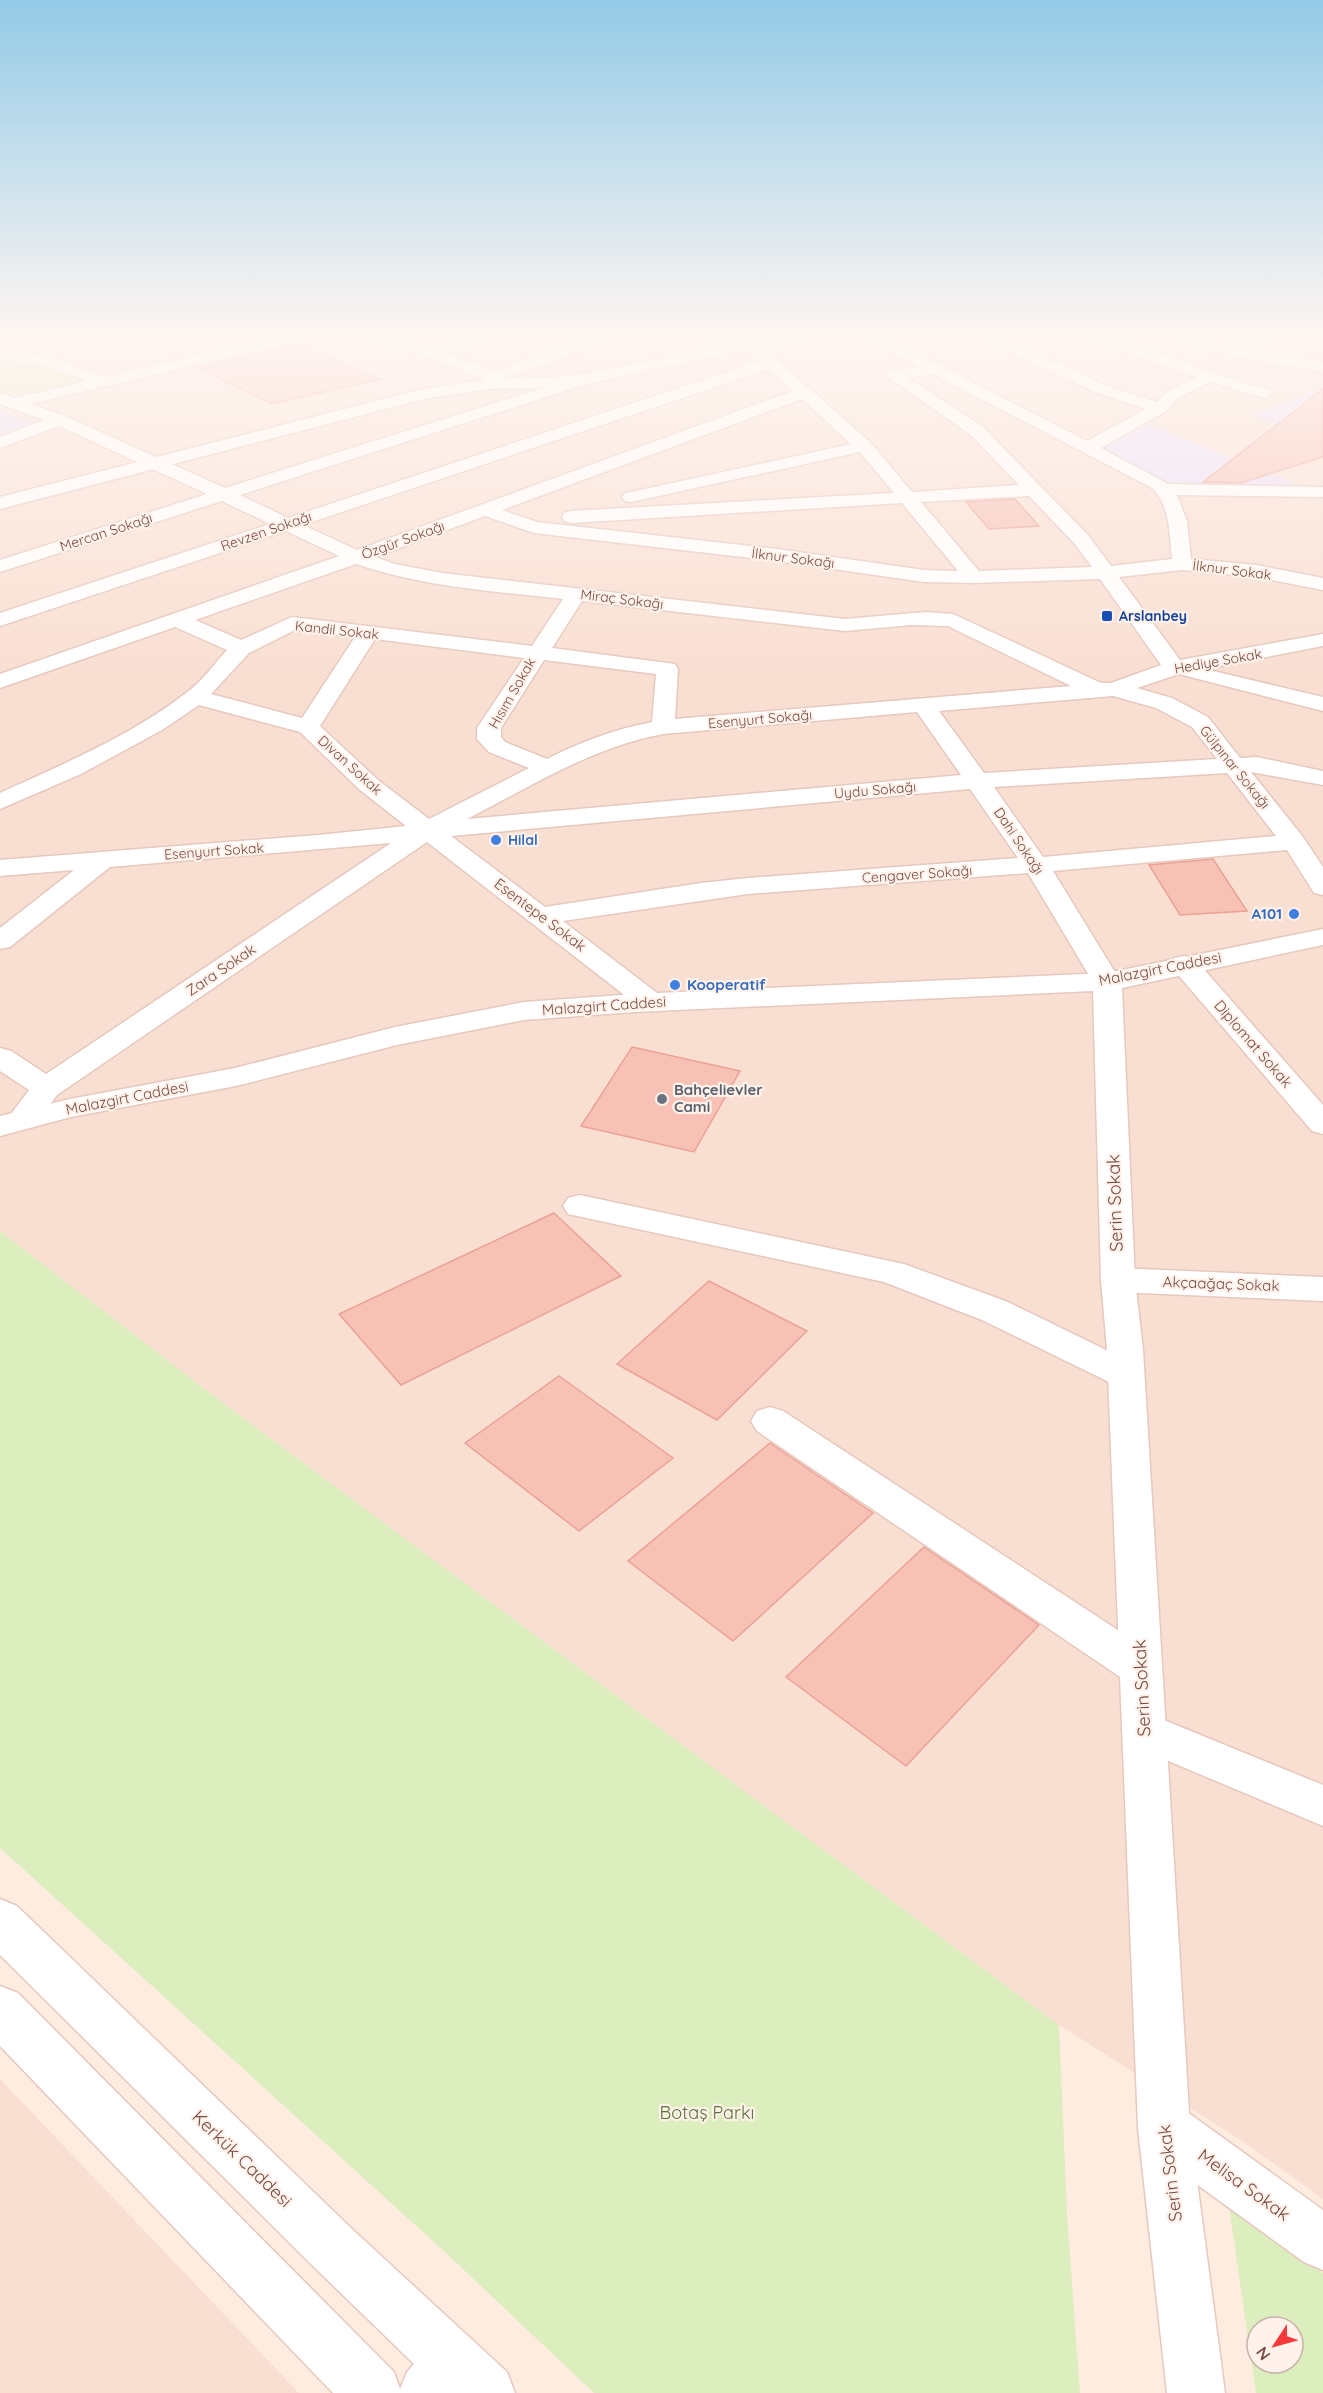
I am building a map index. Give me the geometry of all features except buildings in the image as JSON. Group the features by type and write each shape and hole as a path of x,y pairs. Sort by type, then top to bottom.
{"street":[{"name":"Miraç Sokağı","path":"124,449 284,524 391,569 415,574 845,625 880,624 925,616 953,620 1105,689"},
{"path":"0,503 206,449"},
{"name":"Mercan Sokağı","path":"0,566 367,449"},
{"name":"Revzen Sokağı","path":"0,620 512,449"},
{"name":"Özgür Sokağı","path":"0,681 652,449"},
{"path":"534,527 644,493 851,449"},
{"path":"866,449 974,577"},
{"path":"995,449 1081,539 1174,668 1323,704"},
{"path":"1092,449 1165,489 1323,492"},
{"path":"571,517 1034,489"},
{"path":"1165,489 1174,508 1182,564"},
{"name":"İlknur Sokağı","path":"484,510 534,527 942,576 1106,573"},
{"name":"İlknur Sokak","path":"1106,573 1182,564 1256,571 1323,584"},
{"path":"899,620 942,576"},
{"name":"Hısım Sokak","path":"549,768 497,747 489,739 489,728 577,593"},
{"path":"175,619 241,648"},
{"name":"Kandil Sokak","path":"0,802 119,746 196,697 241,648 292,623 666,669 663,727"},
{"path":"308,727 368,633"},
{"name":"Hediye Sokak","path":"1105,689 1174,668 1323,640"},
{"name":"Esenyurt Sokağı","path":"427,830 604,742 663,727 1105,689"},
{"name":"Gülpınar Sokağı","path":"1105,689 1164,704 1200,722 1294,842 1323,887"},
{"name":"Divan Sokak","path":"196,697 308,727 369,785 427,830"},
{"name":"Dahi Sokağı","path":"924,706 979,781 1036,866 1107,982"},
{"name":"Uydu Sokağı","path":"427,830 979,781 1257,764 1323,778"},
{"name":"Esenyurt Sokak","path":"0,868 318,843 427,830"},
{"name":"Esentepe Sokak","path":"427,830 542,916 651,1002"},
{"name":"Zara Sokak","path":"12,1122 46,1088 427,830"},
{"name":"Cengaver Sokağı","path":"542,916 725,889 1036,866 1294,842"},
{"path":"0,941 104,859"},
{"name":"Malazgirt Caddesi","path":"12,1122 182,1089 455,1023 524,1011 651,1002 1107,982 1184,964 1323,937"},
{"name":"Diplomat Sokak","path":"1184,964 1323,1124"},
{"name":"Serin Sokak","path":"1107,982 1118,1280 1126,1375 1164,2128 1196,2393"},
{"path":"0,1057 46,1088"},
{"path":"580,1206 892,1272 995,1311 1126,1375"},
{"name":"Akçaağaç Sokak","path":"1118,1280 1323,1289"},
{"path":"770,1421 1141,1668"},
{"path":"1144,1731 1323,1806"},
{"name":"Kerkük Caddesi","path":"0,1922 456,2382"},
{"path":"0,2010 374,2393"},
{"name":"Melisa Sokak","path":"1164,2128 1323,2242"}],"shaded area":[{"path":"0,449 1323,449 1323,2199 1242,2141 1059,2025 227,1406 0,1231"},
{"path":"1099,449 1209,449 1297,484 1172,486"},
{"path":"0,2079 299,2393 0,2393"}],"green space":[{"name":"Botaş Parkı","path":"0,1231 227,1406 1059,2025 1067,2213 1080,2393 594,2393 446,2253 0,1848"},
{"path":"1228,2200 1323,2273 1323,2393 1256,2393 1253,2375 1305,2375 1305,2315 1245,2315 1245,2317"}],"place":[{"name":"Arslanbey","path":"1107,616"},
{"name":"Hilal","path":"496,840"},
{"name":"A101","path":"1294,914"},
{"name":"Kooperatif","path":"675,985"},
{"name":"Bahçelievler Cami","path":"662,1099"}]}
